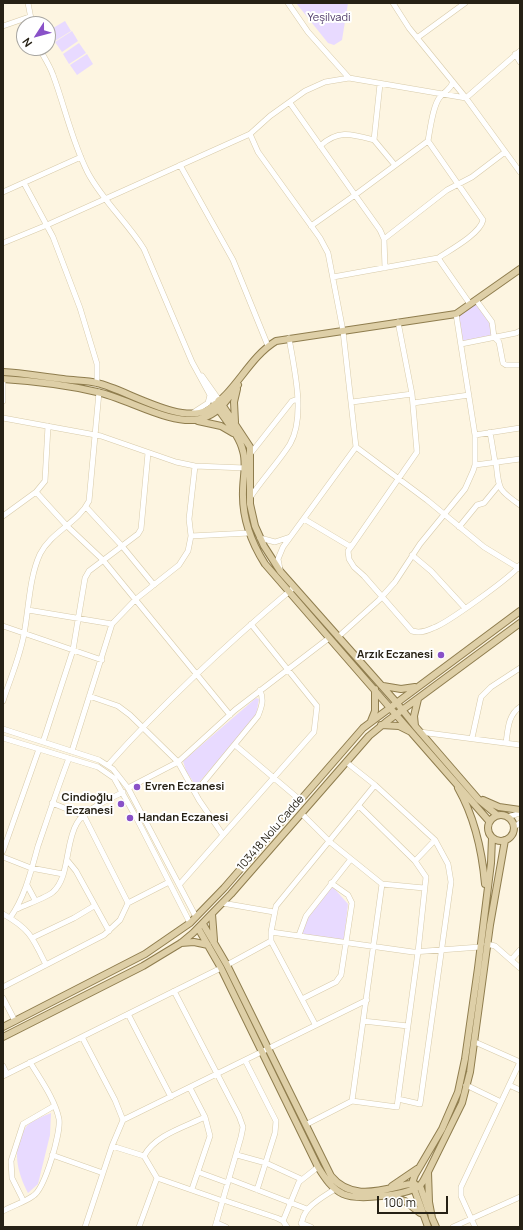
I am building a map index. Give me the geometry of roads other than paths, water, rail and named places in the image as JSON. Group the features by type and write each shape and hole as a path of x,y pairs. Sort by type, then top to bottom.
{"main road":[{"path":"219,405 260,354 268,346 276,342 289,338 456,314 520,269"},
{"path":"3,372 97,382 188,417 226,428 235,435"},
{"path":"3,380 99,392 169,416 188,417 219,405 238,385 244,375"},
{"path":"236,423 234,402 238,385"},
{"path":"219,405 236,423 246,440 251,453 249,498 259,538 280,571 403,709 420,732 475,795 497,815 511,819 514,827 512,835 505,840 496,840 492,838"},
{"path":"219,405 243,450 245,468 243,501 249,533 256,550 265,564 396,714 426,752 452,778 489,821"},
{"name":"103418 Nolu Cadde","path":"3,1027 145,954 190,923 224,888 347,746 371,721 520,611"},
{"path":"3,1037 143,966 180,943 212,914 302,814 369,736 381,725 520,623"},
{"path":"382,686 401,690 417,687"},
{"path":"371,721 375,711 375,690"},
{"path":"415,726 414,716 418,699"},
{"path":"381,725 399,726 411,732"},
{"path":"452,778 464,799 478,836 486,892"},
{"path":"475,795 498,807 520,810"},
{"path":"428,1227 413,1186 422,1165 442,1129 458,1092 465,1059 480,947 492,838 488,830 489,821 497,815"},
{"path":"420,1186 462,1103 475,1042 487,944 505,840"},
{"path":"211,944 212,914"},
{"path":"200,926 224,966 306,1124 331,1176 336,1183 354,1192 420,1186"},
{"path":"180,943 194,942 211,944"},
{"path":"266,1049 318,1167 328,1183 343,1194 356,1197 374,1198 413,1186"},
{"path":"386,1189 403,1180 422,1165"},
{"path":"428,1172 429,1202 432,1218"},
{"path":"420,1186 436,1227"},
{"path":"383,1196 392,1196 406,1201 423,1215"}],"street":[{"path":"28,3 30,16"},
{"path":"288,3 308,32 332,62 349,78"},
{"path":"393,3 417,38 466,98 520,172"},
{"path":"417,38 465,3"},
{"path":"3,26 16,22"},
{"path":"3,243 106,199 250,134 270,116 313,86 325,82 349,78 441,95 466,98 520,51"},
{"path":"515,54 520,62"},
{"path":"43,56 53,74 81,156 88,172 106,199 134,233 144,249 192,362 210,395 219,405"},
{"path":"312,226 355,195 394,164 428,141 435,105 441,95 448,91 452,82"},
{"path":"374,140 380,84"},
{"path":"290,103 380,230 384,239 385,268"},
{"path":"250,134 258,152 312,226 328,253 343,331 356,448 279,554 280,571"},
{"path":"320,146 334,135 341,134 374,140 394,164"},
{"path":"333,277 438,258 473,234 482,225 483,220 479,213 428,141"},
{"path":"384,239 447,190 472,177 505,152"},
{"path":"3,192 81,156"},
{"path":"180,166 233,260 268,346"},
{"path":"24,183 46,225 80,308 97,364 97,382"},
{"path":"438,258 470,304"},
{"path":"476,300 492,322 494,338 499,342 504,363 506,365 520,364"},
{"path":"338,637 382,597 444,514 465,489 475,465 475,435 456,314"},
{"path":"356,448 398,478 484,547 520,567 465,608 434,628 416,632 412,631 354,567 349,559 348,551 350,546 398,478 417,452 412,394 398,322"},
{"path":"461,344 494,338 520,331"},
{"path":"249,498 290,443 296,430 298,399 289,338"},
{"path":"192,362 219,405"},
{"path":"3,380 3,401"},
{"path":"3,701 24,633 34,571 41,552 47,543 86,507 91,496 99,392"},
{"path":"352,402 412,394"},
{"path":"188,417 205,406 210,399 210,395"},
{"path":"413,403 469,395"},
{"path":"251,453 292,402 298,399"},
{"path":"3,418 95,435 176,462 195,466 245,468"},
{"path":"3,516 36,492 45,481 48,426"},
{"path":"475,435 520,428"},
{"path":"490,432 496,462 498,486 503,493 520,505"},
{"path":"43,742 73,650 85,578 89,571 138,534 141,529 148,453"},
{"path":"475,465 520,459"},
{"path":"72,752 112,624 136,599 182,561 188,551 191,536 189,519 195,466"},
{"path":"459,526 478,505 484,503 498,486"},
{"path":"36,492 67,526 103,560 230,715"},
{"path":"86,507 122,546 154,585"},
{"path":"304,519 350,546"},
{"path":"191,536 249,533"},
{"path":"259,538 275,542 291,537"},
{"path":"412,556 431,571 465,608"},
{"path":"108,764 142,727 196,675 294,587"},
{"path":"28,610 112,624"},
{"path":"179,885 314,732 317,710 304,688 286,669 251,624"},
{"path":"3,626 102,660"},
{"path":"128,788 178,762 260,690 329,638"},
{"path":"472,738 481,697 492,687 520,668"},
{"path":"194,790 198,789 258,716 262,706 263,697 260,690"},
{"path":"89,696 118,706 178,762 199,800 223,835"},
{"path":"506,743 510,719 514,711 520,707"},
{"path":"3,729 108,764 118,773 128,788 196,917"},
{"path":"420,732 520,745"},
{"path":"3,738 104,770 114,778 123,792 190,923"},
{"path":"235,745 300,800"},
{"path":"3,851 39,749"},
{"path":"10,918 17,909 27,885 52,803 69,758"},
{"path":"346,762 376,785 435,840 448,864 451,882 420,1104 398,1099"},
{"path":"315,1024 271,941 274,912 276,906 376,785"},
{"path":"17,909 53,893 63,874 72,834 78,822 84,816 123,792"},
{"path":"52,803 84,816 128,903"},
{"path":"306,1124 352,1101 397,1107 418,952 426,877 415,861 359,806"},
{"path":"508,817 520,813"},
{"path":"302,814 330,842 382,884 424,888"},
{"path":"514,827 520,823"},
{"path":"415,861 435,840"},
{"path":"3,857 32,868 63,874"},
{"path":"299,935 303,920 351,859"},
{"path":"67,860 76,871 109,932"},
{"path":"3,988 109,932 120,920 128,903 169,882"},
{"path":"302,999 336,982 340,978 351,900 348,895 331,883"},
{"path":"352,1101 382,884"},
{"path":"27,885 35,900"},
{"path":"222,903 274,912"},
{"path":"32,938 74,918 94,906"},
{"path":"3,914 25,928 46,965"},
{"path":"271,932 418,952 480,947"},
{"path":"3,1066 5,1075 174,992 271,941"},
{"path":"487,944 495,946 520,968"},
{"path":"512,960 520,950"},
{"path":"174,992 239,1116 243,1127 237,1155 216,1225 226,1227"},
{"path":"3,998 15,1021"},
{"path":"85,1227 112,1146 123,1120 190,1088 315,1024 367,1000"},
{"path":"128,1014 171,1097"},
{"path":"363,1020 408,1026"},
{"path":"82,1037 115,1100 123,1120"},
{"path":"475,1042 520,1062 461,1187 461,1196 475,1227"},
{"path":"245,1060 276,1121 275,1133 257,1190"},
{"path":"3,1211 34,1196 44,1184 59,1120 54,1106 30,1062"},
{"path":"466,1085 501,1102"},
{"path":"509,1085 520,1090"},
{"path":"190,1088 205,1117 210,1136 192,1189"},
{"path":"23,1200 12,1178 11,1161 23,1124 54,1106"},
{"path":"144,1156 148,1150 161,1138 205,1117"},
{"path":"112,1146 144,1156 157,1178 283,1221 287,1227"},
{"path":"52,1155 103,1172"},
{"path":"237,1155 266,1163 301,1179"},
{"path":"283,1221 301,1179 318,1167"},
{"path":"198,1172 257,1190 307,1209"},
{"path":"139,1227 157,1178"},
{"path":"311,1227 302,1225 307,1209 335,1189"},
{"path":"453,1227 520,1197"}],"place":[{"name":"Arzık Eczanesi","path":"441,655"},
{"name":"Evren Eczanesi","path":"137,787"},
{"name":"Cindioğlu Eczanesi","path":"121,804"},
{"name":"Handan Eczanesi","path":"130,818"}],"park label":[{"name":"Yeşilvadi","path":"329,18"}]}
